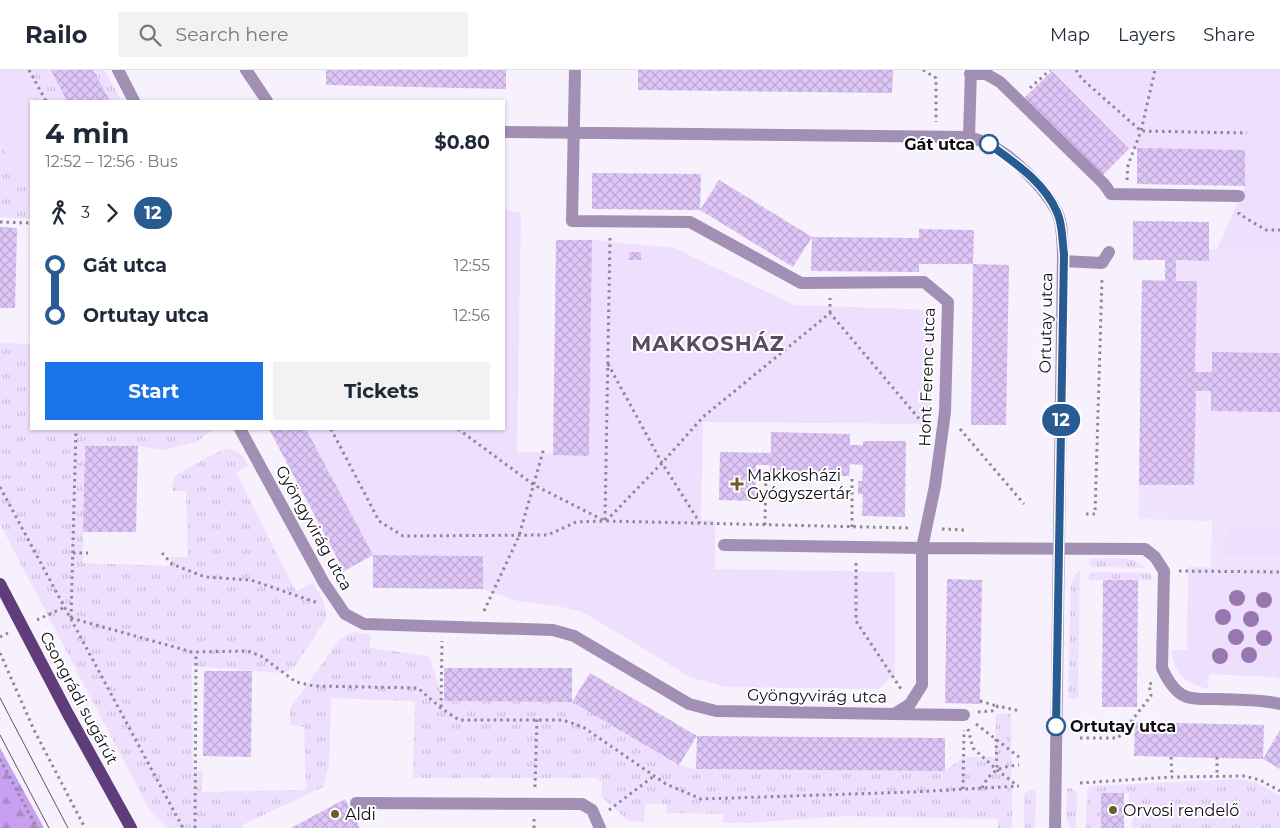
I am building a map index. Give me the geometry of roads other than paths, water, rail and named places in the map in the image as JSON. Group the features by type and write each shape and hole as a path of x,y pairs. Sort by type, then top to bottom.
{"main road":[{"name":"Csongrádi sugárút","path":"0,584 68,714 131,828"}],"street":[{"path":"118,70 133,100"},
{"path":"246,70 267,100"},
{"path":"505,132 574,132 575,70"},
{"path":"970,137 970,72 986,74 1000,82 1104,184 1111,194 1239,196"},
{"name":"Ortutay utca","path":"574,132 970,137 989,144 1021,167 1046,193 1058,213 1062,234 1063,261 1055,828"},
{"name":"Hont Ferenc utca","path":"574,132 572,221 690,222 801,283 924,282 948,302 945,412 941,446 922,548"},
{"path":"1063,261 1106,258"},
{"name":"Gyöngyvirág utca","path":"241,430 324,583 345,614 364,624 553,630 574,636 689,704 716,711 894,714 910,704 922,685 922,548"},
{"path":"724,545 1145,549 1155,557 1164,571 1162,668 1175,689 1186,697 1262,700 1280,704"},
{"path":"894,714 964,715"},
{"path":"356,803 582,804 592,810 598,824"}],"tram line":[{"path":"0,698 68,828"},
{"path":"0,735 49,828"}],"place":[{"name":"Gát utca","path":"989,144"},
{"name":"Makkosházi Gyógyszertár","path":"737,484"},
{"name":"Ortutay utca","path":"1056,726"},
{"name":"Orvosi rendelő","path":"1113,810"},
{"name":"Aldi","path":"335,814"}],"district":[{"name":"MAKKOSHÁZ","path":"708,343"}]}
